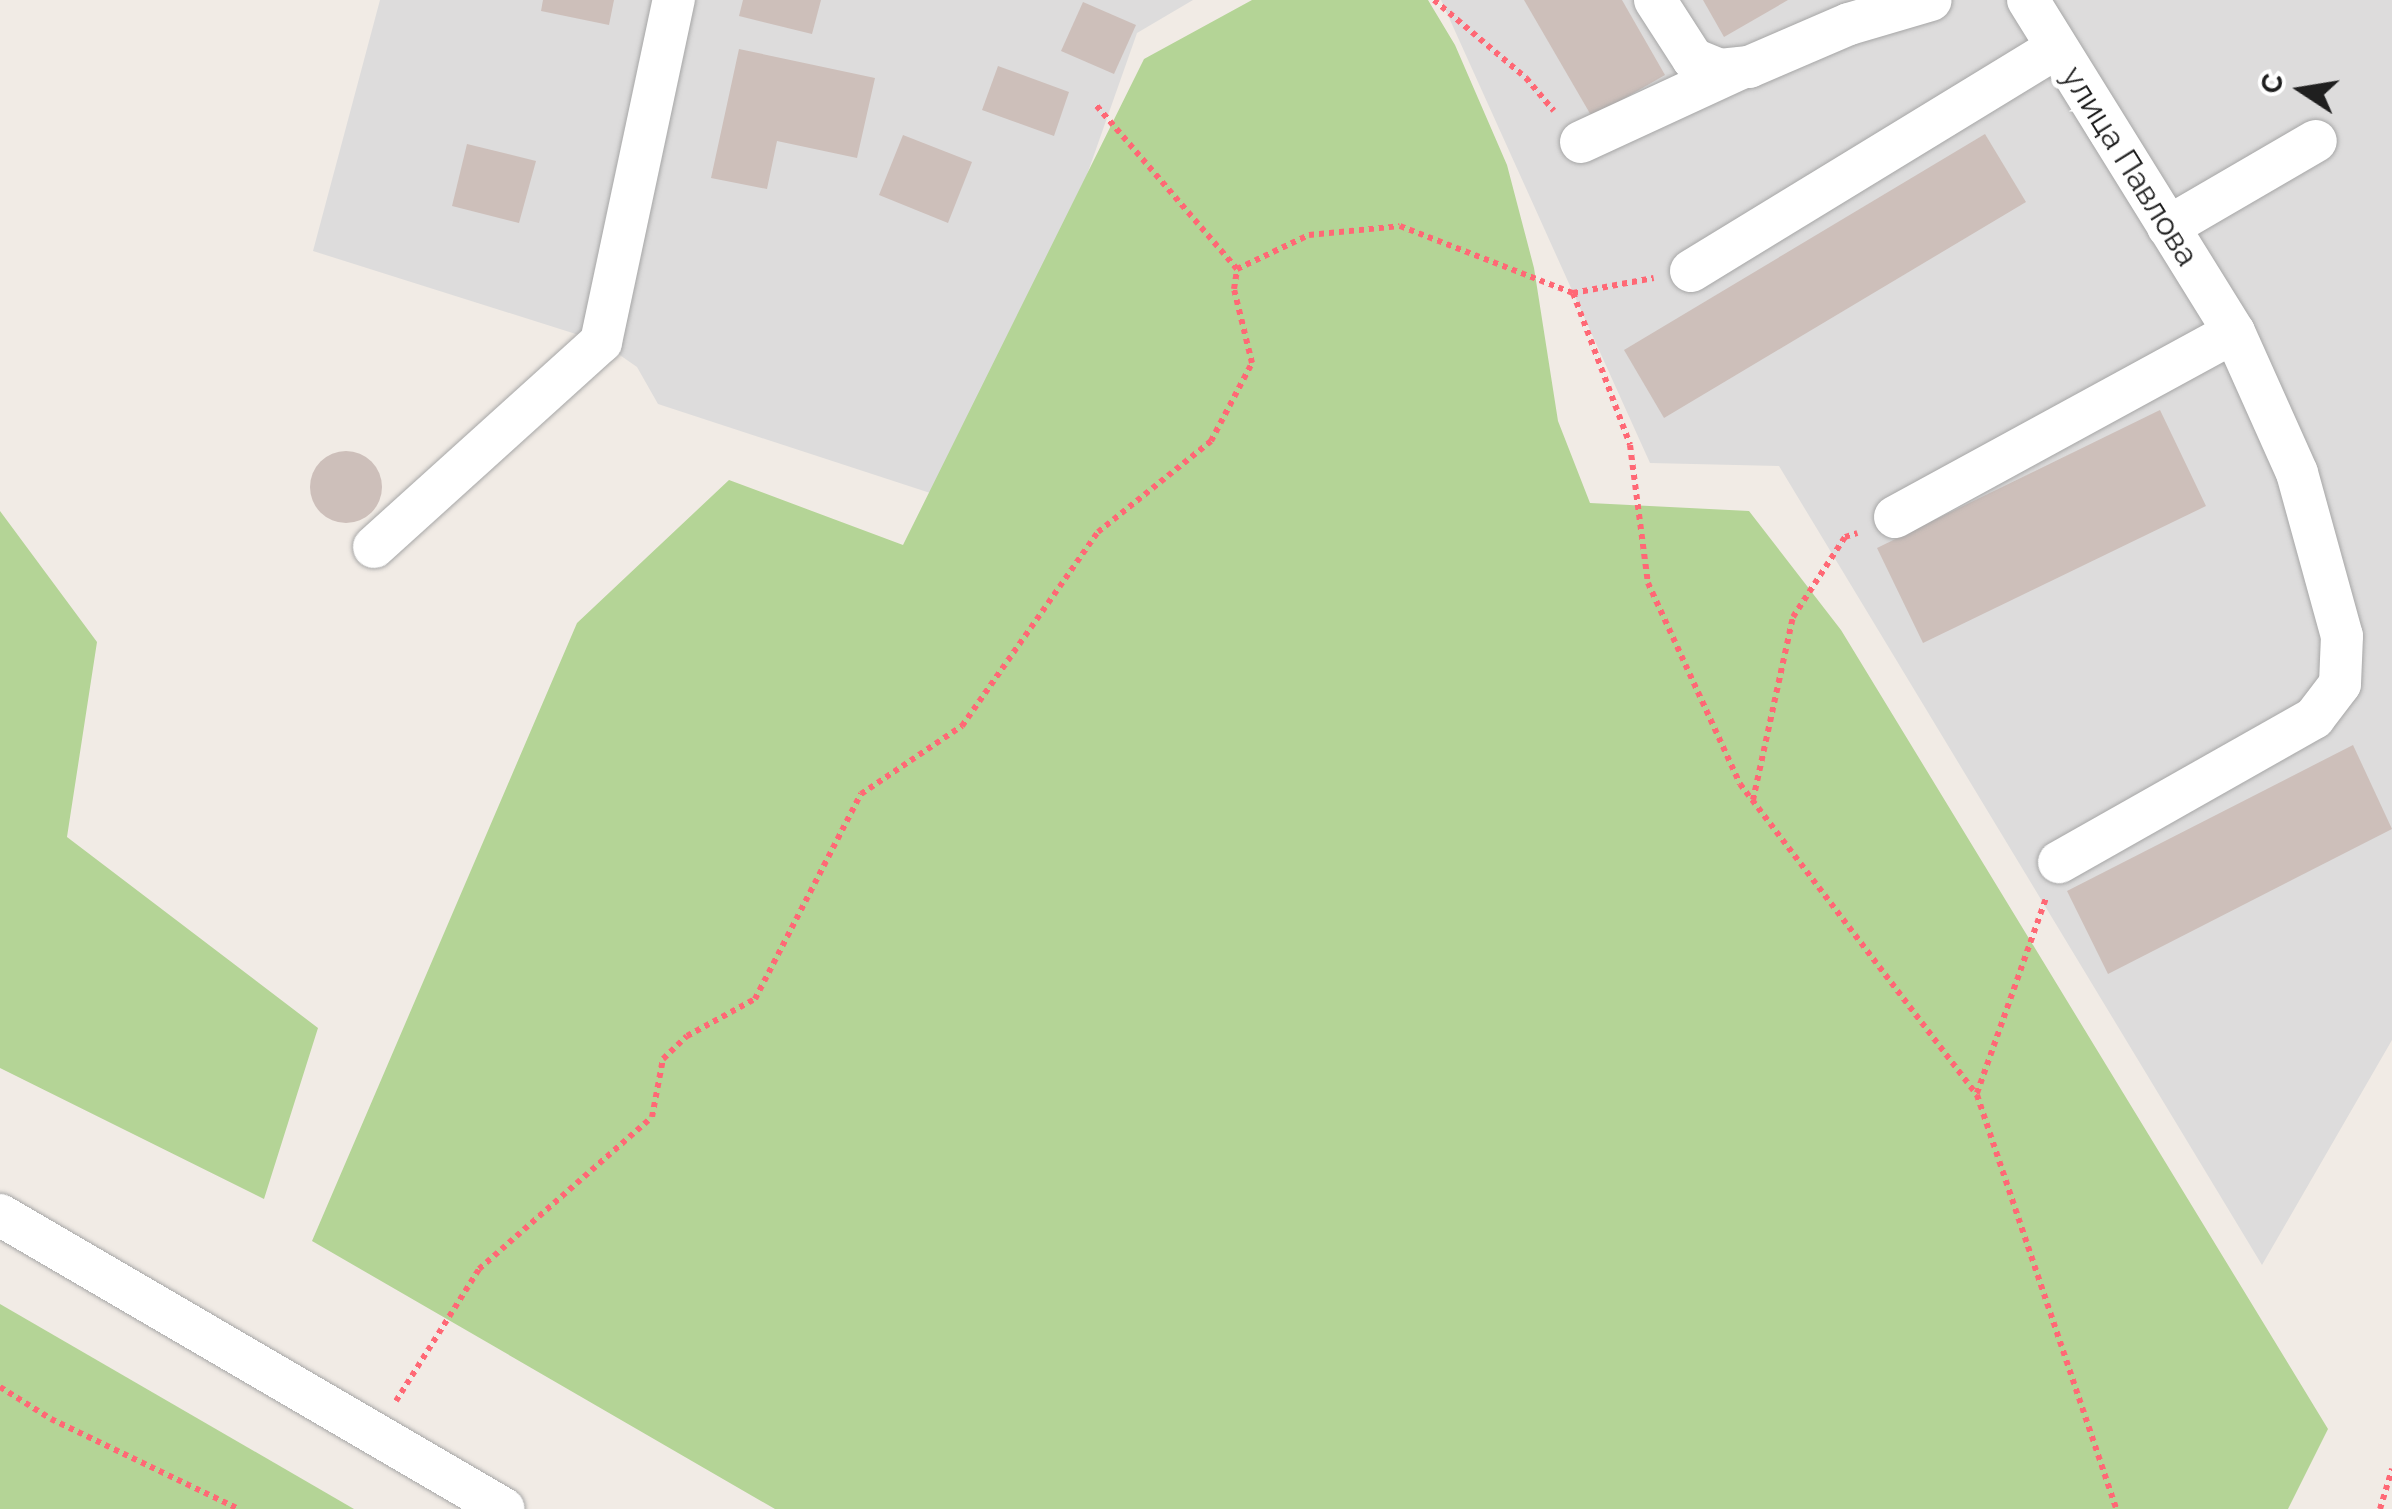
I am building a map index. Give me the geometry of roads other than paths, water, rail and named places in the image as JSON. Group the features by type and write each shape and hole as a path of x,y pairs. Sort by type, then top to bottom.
{"street":[{"path":"374,547 600,342 674,0"},
{"path":"1655,0 1692,59 1720,70 1741,68"},
{"path":"1581,142 1741,68 1842,12 1931,0"},
{"name":"улица Павлова","path":"2028,0 2234,332 2297,472 2342,636 2340,684 2314,718 2059,862"},
{"path":"1691,271 2056,48"},
{"path":"2168,227 2316,140"},
{"path":"1895,517 2234,332"},
{"path":"0,1214 504,1509"}]}
